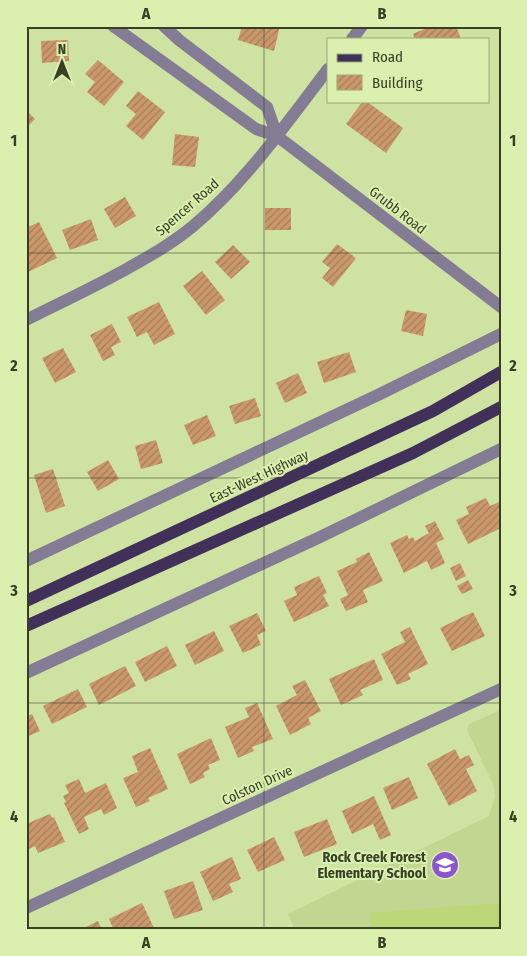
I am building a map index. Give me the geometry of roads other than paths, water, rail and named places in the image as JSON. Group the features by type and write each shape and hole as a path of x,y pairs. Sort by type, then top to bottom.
{"main road":[{"name":"East-West Highway","path":"26,602 433,411 501,372"},
{"path":"26,626 413,453 501,407"}],"street":[{"name":"Grubb Road","path":"113,26 123,31 256,128 277,136 501,308"},
{"path":"164,26 179,40 267,107 277,136"},
{"path":"353,38 362,26"},
{"name":"Spencer Road","path":"26,320 78,295 168,245 191,228 224,197 277,136 327,71"},
{"name":"East-West Highway","path":"26,561 380,394 501,334"},
{"path":"26,673 318,538 501,449"},
{"name":"Colston Drive","path":"26,908 501,689"}],"place":[{"name":"Rock Creek Forest Elementary School","path":"445,865"}]}
